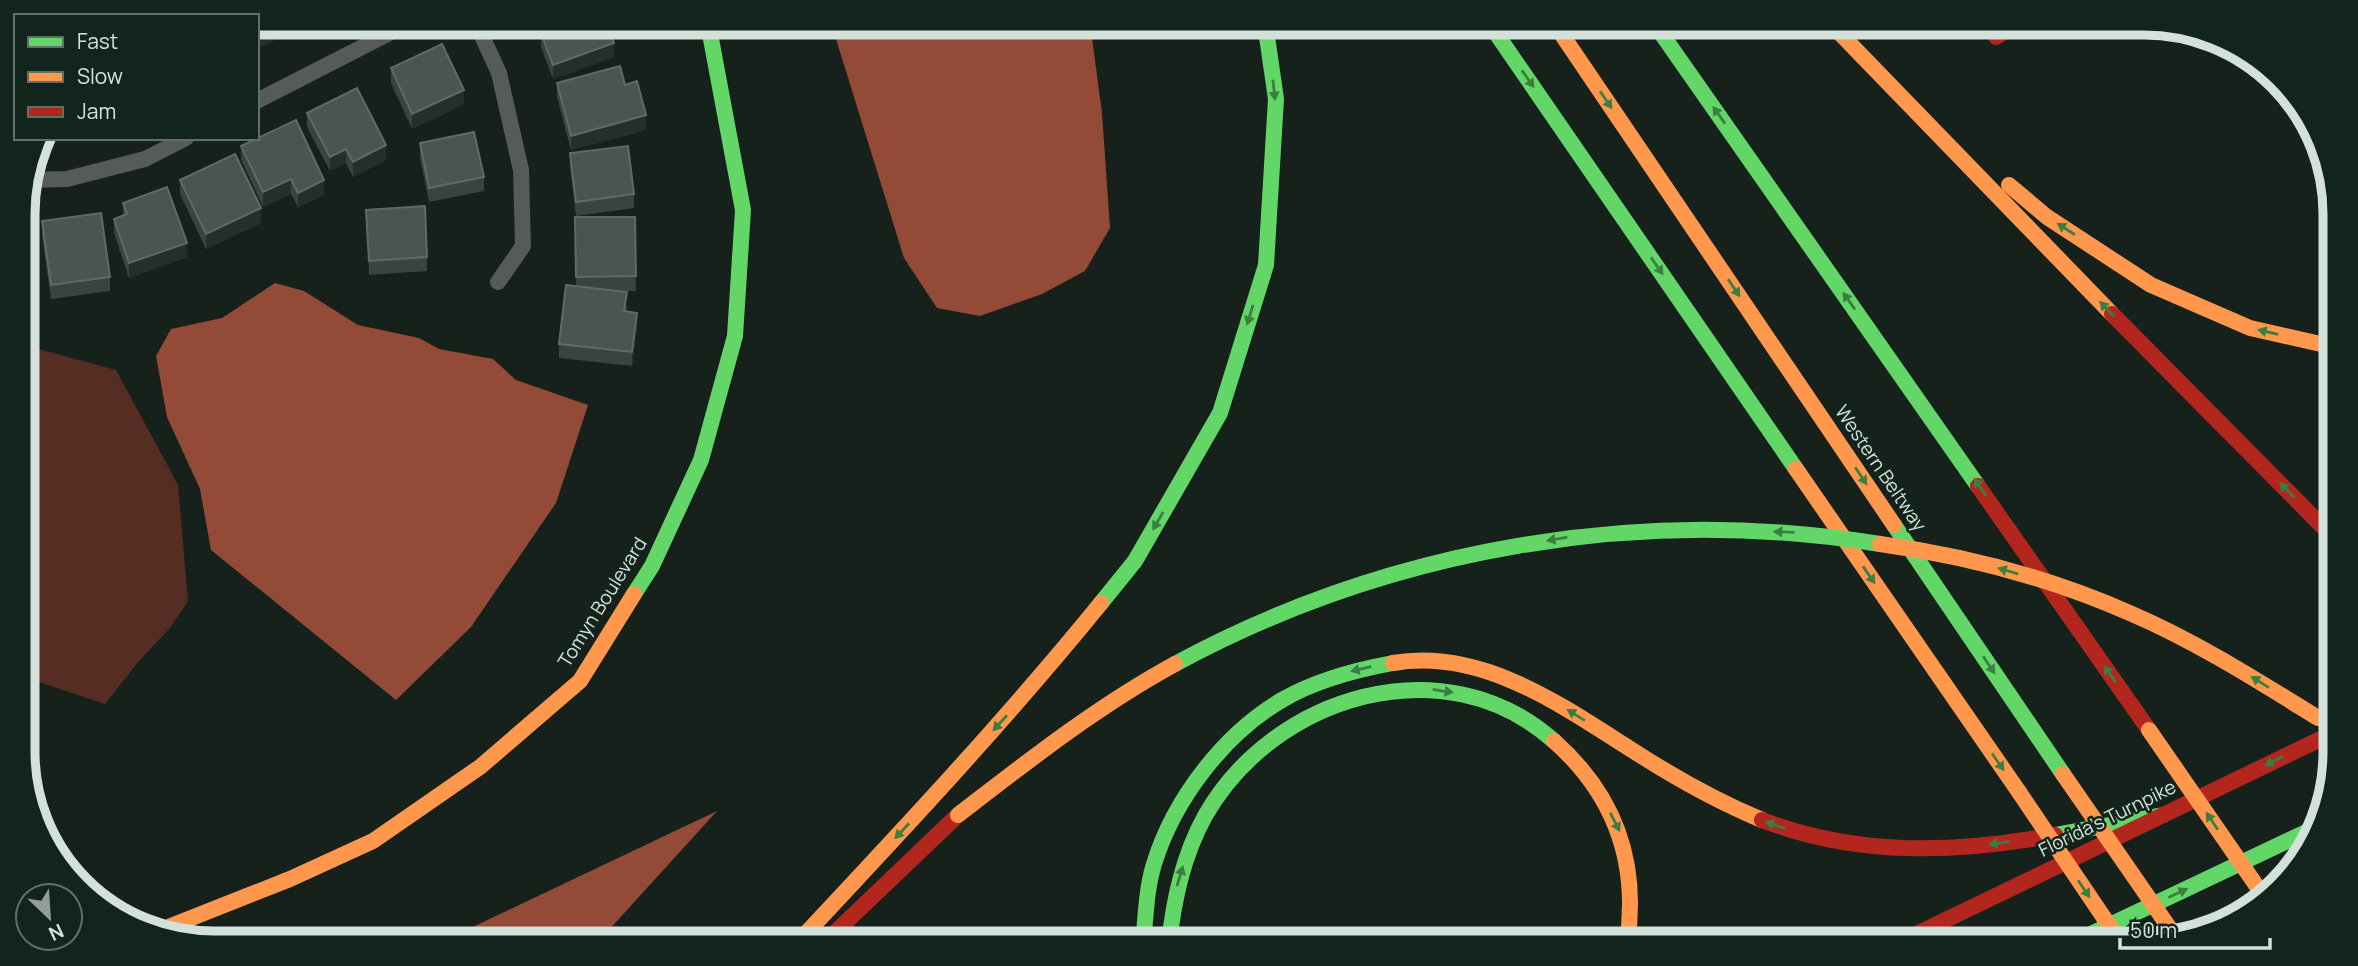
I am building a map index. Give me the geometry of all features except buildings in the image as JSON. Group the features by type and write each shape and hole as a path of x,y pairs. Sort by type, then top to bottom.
{"main road":[{"name":"Tomyn Boulevard","path":"172,926 290,879 373,841 480,767 580,681 652,566 701,460 735,336 743,210 710,35"},
{"path":"808,931 1045,672 1135,561 1220,413 1266,265 1276,99 1267,35"},
{"path":"1497,35 2113,931"},
{"name":"Western Beltway","path":"1562,35 2170,929"},
{"path":"1662,35 2259,889"},
{"path":"1842,35 2323,527"},
{"path":"1843,35 1955,139 2047,217 2151,285 2250,328 2323,345"},
{"path":"837,931 958,815 1042,751 1138,685 1247,627 1348,587 1453,557 1573,536 1697,529 1805,533 1956,556 2072,590 2150,623 2234,665 2323,724"},
{"path":"1144,931 1148,887 1164,838 1184,798 1217,754 1256,718 1295,693 1338,675 1382,664 1419,660 1468,666 1502,676 1550,698 1676,777 1770,825 1840,843 1910,851 1975,846 2163,815"},
{"path":"1170,931 1174,897 1189,848 1204,817 1233,776 1270,740 1306,717 1347,700 1392,689 1435,689 1487,699 1533,723 1570,752 1595,784 1622,836 1631,879 1629,931"},
{"name":"Florida's Turnpike","path":"1923,931 2323,738"},
{"path":"2097,931 2304,833"}],"street":[{"path":"259,100 386,35"},
{"path":"482,35 499,73 522,170 523,246 498,282"},
{"path":"39,180 66,179 145,159 182,140"}],"shaded area":[{"path":"835,35 1092,35 1102,113 1110,228 1085,271 1042,294 980,316 937,308 904,258"},
{"path":"275,283 304,291 358,325 419,338 439,349 493,359 516,380 588,405 556,503 471,627 396,700 211,550 200,489 167,417 156,356 171,329 222,318"},
{"path":"35,348 116,370 178,485 188,601 169,629 105,704 35,681"},
{"path":"717,811 608,931 464,931"}],"traffic: fast":[{"path":"634,594 652,566 701,460 735,336 743,210 710,35"},
{"path":"1101,603 1135,561 1220,413 1266,265 1276,99 1267,35"},
{"path":"1497,35 1796,469"},
{"path":"1662,35 1978,486"},
{"path":"1894,525 2063,774"},
{"path":"1175,664 1257,624 1342,591 1429,565 1518,546 1608,534 1699,530 1790,533 1880,544"},
{"path":"1144,931 1149,884 1163,840 1188,793 1221,750 1261,714 1295,693 1336,677 1393,663"},
{"path":"1171,931 1181,878 1205,816 1235,774 1273,740 1316,714 1364,697 1413,690 1463,694 1510,711 1554,741"},
{"path":"2055,835 2163,815"},
{"path":"2097,931 2304,833"}],"traffic: slow":[{"path":"1562,35 1894,525"},
{"path":"1842,35 2112,314"},
{"path":"2009,185 2047,217 2151,285 2250,328 2323,345"},
{"path":"1796,469 2019,792"},
{"path":"1880,544 1977,562 2040,579 2101,601 2204,649 2318,718"},
{"path":"172,926 290,879 373,841 480,767 580,681 634,594"},
{"path":"808,931 990,733 1101,603"},
{"path":"1393,663 1427,661 1461,664 1525,687 1687,783 1762,820"},
{"path":"958,815 1091,716 1175,664"},
{"path":"2149,730 2259,889"},
{"path":"1554,741 1593,784 1618,832 1629,885 1628,931"},
{"path":"2063,774 2170,929"},
{"path":"2019,792 2113,931"}],"traffic: jam":[{"path":"1995,35 1999,35"},
{"path":"2112,314 2323,527"},
{"path":"1978,486 2149,730"},
{"path":"1923,931 2323,738"},
{"path":"837,931 958,815"},
{"path":"1762,820 1834,840 1907,848 1981,845 2055,835"}]}
